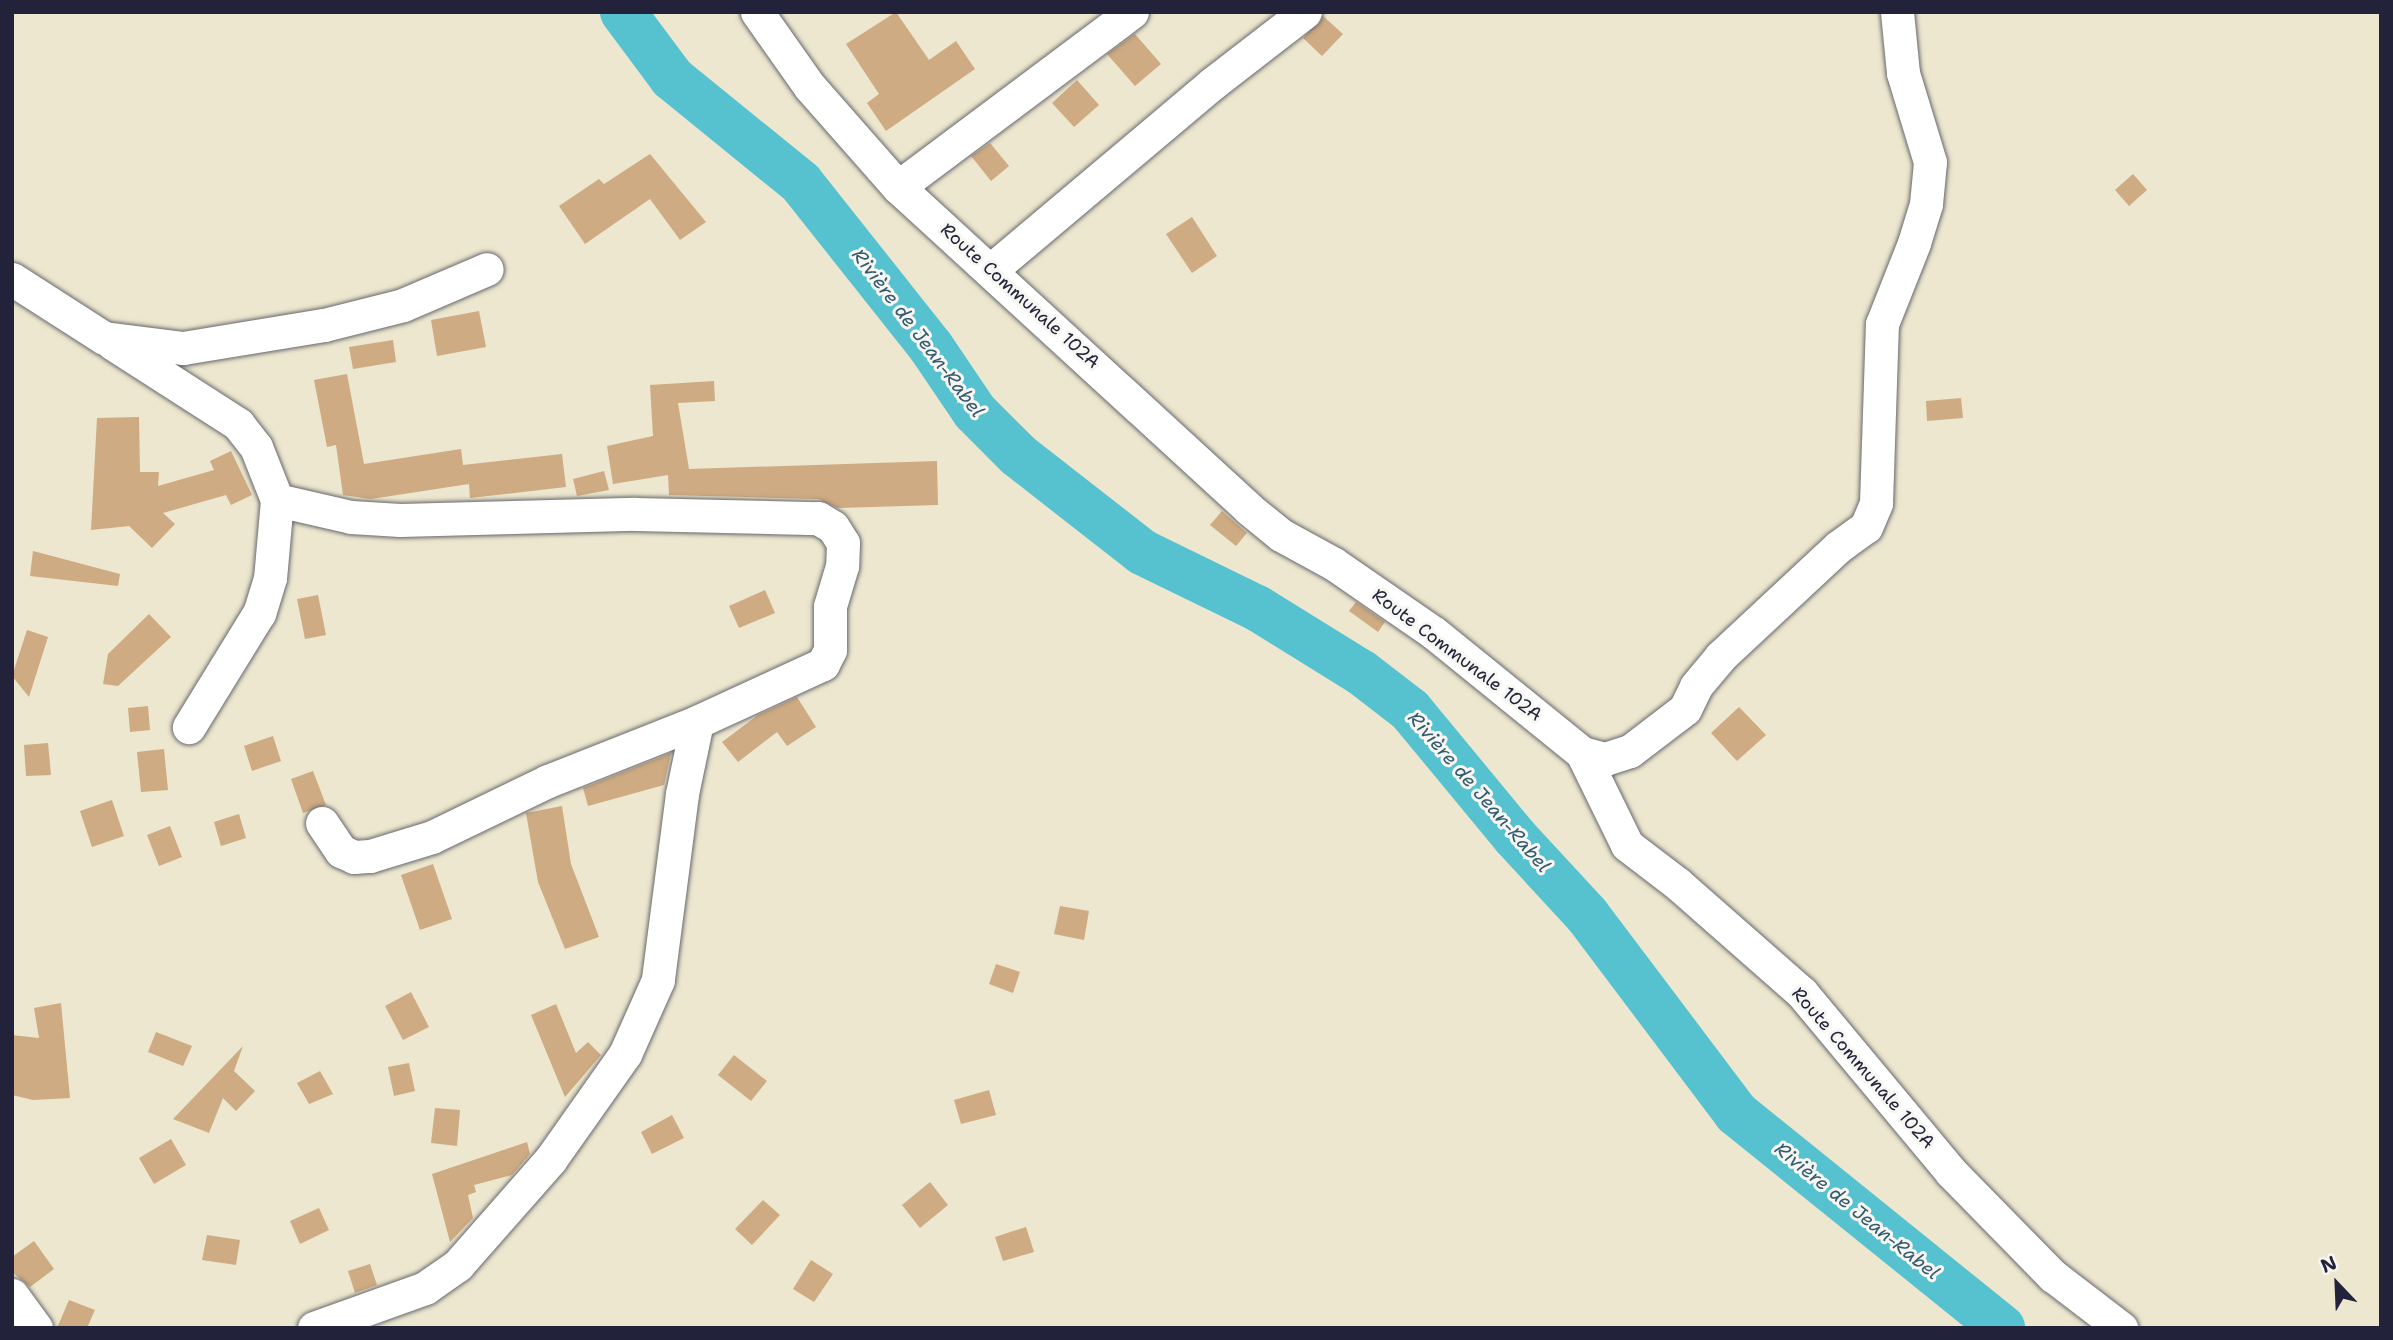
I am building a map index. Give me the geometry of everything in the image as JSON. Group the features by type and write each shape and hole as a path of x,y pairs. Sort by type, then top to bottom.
{"street":[{"name":"Route Communale 102A","path":"757,12 810,87 898,187 1249,509 1434,633 1582,753 1627,845 1678,884 1802,993 1951,1171 2053,1276 2121,1328"},
{"path":"898,187 1132,12"},
{"path":"991,271 1213,83 1305,12"},
{"path":"1582,753 1605,759 1630,751 1685,709 1696,686 1720,657 1838,547 1866,527 1876,503 1882,324 1914,243 1930,162 1903,74 1898,12"},
{"path":"104,338 183,348 254,340 403,304 487,269"},
{"path":"12,279 239,424 256,447 276,500 270,578 259,613 189,727"},
{"path":"276,500 351,517 467,519 635,514 818,518 833,527 843,543 842,566 833,586 830,650 823,664 697,722 548,781 432,836 370,856 354,857 341,851 322,823"},
{"path":"314,1328 425,1288 458,1265 551,1159 625,1054 658,980 682,794 697,722"},
{"path":"12,1295 36,1328"}],"building":[{"path":"896,12 929,60 956,41 975,69 886,131 867,103 879,94 846,44"},
{"path":"1323,16 1343,34 1322,56 1303,38"},
{"path":"1135,34 1161,64 1135,86 1107,54"},
{"path":"1077,80 1099,105 1074,127 1052,103"},
{"path":"990,143 1009,166 991,181 971,156"},
{"path":"650,154 706,222 680,240 650,199 585,244 559,206 599,179 604,184"},
{"path":"2133,174 2147,190 2129,206 2115,190"},
{"path":"1192,217 1217,256 1192,273 1166,234"},
{"path":"479,311 486,347 437,356 431,320"},
{"path":"393,340 396,362 353,369 349,347"},
{"path":"347,374 364,464 461,449 463,465 562,454 566,487 470,498 469,484 371,499 343,495 336,445 327,447 314,380"},
{"path":"714,381 715,401 678,403 689,469 937,461 938,505 838,508 818,499 669,495 668,475 613,484 607,446 653,436 650,385"},
{"path":"1961,398 1963,418 1927,421 1926,401"},
{"path":"139,417 140,472 159,472 158,486 214,470 210,461 231,451 252,495 231,505 226,495 163,513 175,524 152,548 129,526 91,530 97,418"},
{"path":"604,471 609,490 577,496 573,479"},
{"path":"1222,511 1247,533 1236,546 1210,525"},
{"path":"33,551 120,574 118,586 30,576"},
{"path":"765,590 775,613 739,628 729,606"},
{"path":"318,595 326,635 305,639 297,599"},
{"path":"1356,602 1385,622 1378,632 1349,611"},
{"path":"149,614 171,637 118,686 103,684 108,654"},
{"path":"27,630 48,637 29,697 12,676"},
{"path":"797,697 816,727 787,746 777,732 738,762 722,742 758,715"},
{"path":"148,706 150,730 130,732 128,708"},
{"path":"1739,707 1766,735 1737,761 1711,733"},
{"path":"273,736 281,761 252,771 244,746"},
{"path":"48,743 51,775 26,776 24,745"},
{"path":"164,749 168,790 141,792 137,752"},
{"path":"671,753 664,785 588,806 583,788"},
{"path":"313,771 326,805 303,813 291,779"},
{"path":"112,800 124,836 92,847 80,811"},
{"path":"562,806 571,864 599,937 565,949 538,882 526,813"},
{"path":"239,814 246,838 221,846 214,822"},
{"path":"170,826 182,857 159,866 147,835"},
{"path":"433,864 452,919 420,930 401,875"},
{"path":"1060,906 1089,911 1084,940 1054,934"},
{"path":"996,964 1020,972 1013,993 989,984"},
{"path":"411,992 429,1027 403,1040 385,1006"},
{"path":"61,1003 70,1098 33,1100 12,1095 12,1035 39,1038 34,1008"},
{"path":"556,1004 576,1053 588,1042 601,1055 565,1097 531,1015"},
{"path":"156,1032 192,1046 183,1066 148,1052"},
{"path":"243,1046 234,1071 255,1091 236,1111 223,1098 209,1133 173,1119"},
{"path":"734,1055 767,1081 751,1101 718,1075"},
{"path":"409,1063 415,1091 394,1096 388,1067"},
{"path":"320,1071 333,1094 309,1104 297,1083"},
{"path":"989,1090 996,1115 961,1124 954,1100"},
{"path":"435,1108 460,1110 457,1146 431,1143"},
{"path":"672,1115 684,1138 652,1154 641,1132"},
{"path":"171,1139 186,1165 154,1184 139,1158"},
{"path":"527,1142 530,1154 512,1175 474,1185 476,1192 468,1195 473,1218 450,1242 432,1174"},
{"path":"930,1182 948,1205 920,1228 902,1205"},
{"path":"763,1200 780,1215 752,1245 735,1229"},
{"path":"319,1208 329,1230 300,1244 290,1221"},
{"path":"1026,1227 1034,1252 1003,1261 995,1237"},
{"path":"207,1235 240,1240 236,1265 202,1260"},
{"path":"34,1241 54,1269 30,1287 12,1272 12,1257"},
{"path":"811,1260 833,1274 814,1302 793,1289"},
{"path":"370,1264 377,1285 355,1293 348,1271"},
{"path":"69,1300 95,1310 87,1328 57,1328"}],"waterway":[{"name":"Rivière de Jean-Rabel","path":"623,12 672,78 801,183 931,347 975,412 1018,455 1142,552 1257,608 1362,673 1410,710 1515,837 1587,915 1736,1113 2002,1328"}]}
